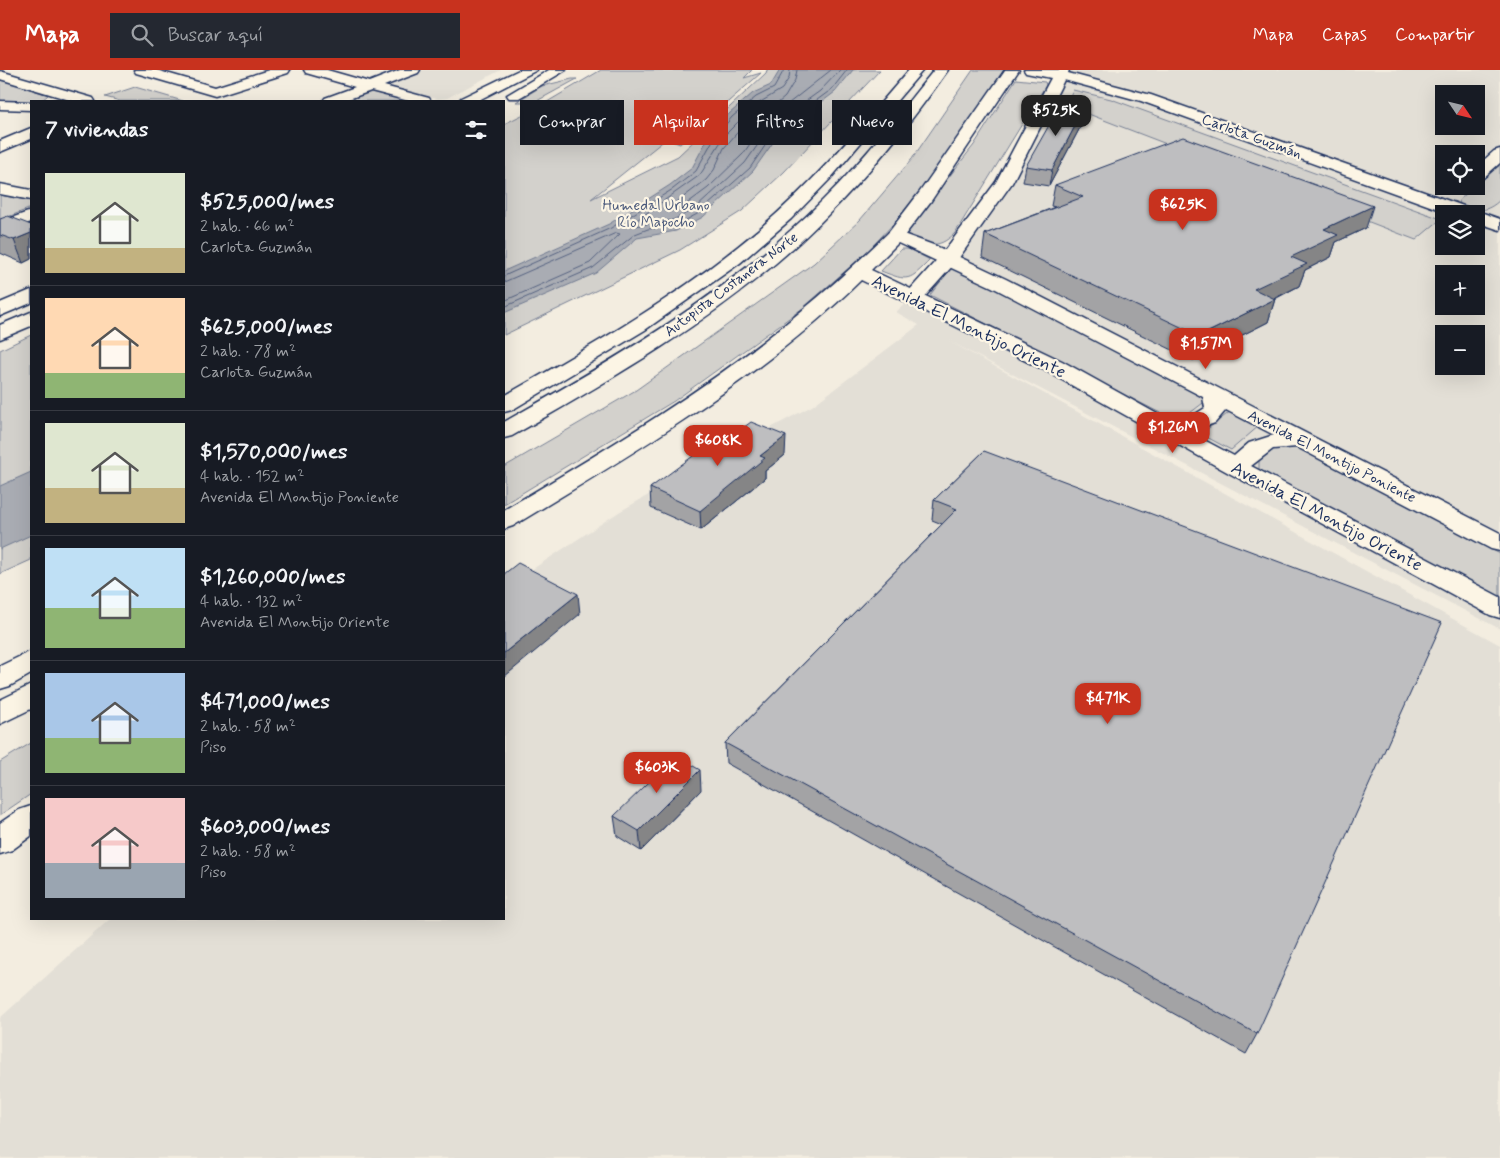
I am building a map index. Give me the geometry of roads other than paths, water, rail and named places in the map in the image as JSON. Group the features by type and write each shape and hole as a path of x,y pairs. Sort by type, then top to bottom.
{"main road":[{"path":"141,70 215,92 283,70"},
{"path":"163,77 185,70"},
{"path":"311,70 420,100"},
{"path":"333,100 413,70"},
{"path":"468,100 530,70"},
{"path":"504,100 560,70"},
{"name":"Autopista Costanera Norte","path":"505,404 624,335 752,244 808,194 843,158 916,70"},
{"name":"Autopista Costanera Norte","path":"505,430 661,337 773,254 850,182 941,70"},
{"path":"505,520 626,447 720,386 779,342 860,272 895,236 925,197 1012,70"},
{"name":"Carlota Guzmán","path":"1032,70 1061,73 1146,98 1450,199 1458,205"},
{"path":"914,296 949,258 1004,183 1061,73"},
{"path":"0,75 53,97 79,100"},
{"path":"1,106 30,106"},
{"path":"0,147 30,133"},
{"path":"1485,168 1500,154"},
{"path":"0,189 30,196"},
{"path":"1488,220 1500,207"},
{"path":"0,228 30,216"},
{"name":"Avenida El Montijo Poniente","path":"895,236 949,258 1500,542"},
{"name":"Avenida El Montijo Oriente","path":"860,272 1016,346 1237,468 1500,609"},
{"path":"0,310 30,296"},
{"path":"0,333 30,318"},
{"path":"1165,427 1186,426 1208,418 1216,408 1213,395"},
{"path":"1237,468 1247,454 1262,444 1281,440 1302,440"},
{"path":"0,679 30,662"},
{"path":"0,713 30,697"},
{"path":"0,840 30,820"}],"water":[{"path":"780,70 853,70 835,92 822,102 822,100 745,100 753,93 771,85"},
{"path":"738,106 738,145 771,145 753,171 703,217 676,231 637,238 596,273 505,313 505,271 609,224 670,185 692,168 704,145 728,145 729,114"},
{"path":"30,472 30,535 0,549 0,486"}],"park label":[{"name":"Humedal Urbano Río Mapocho","path":"656,214"}]}
